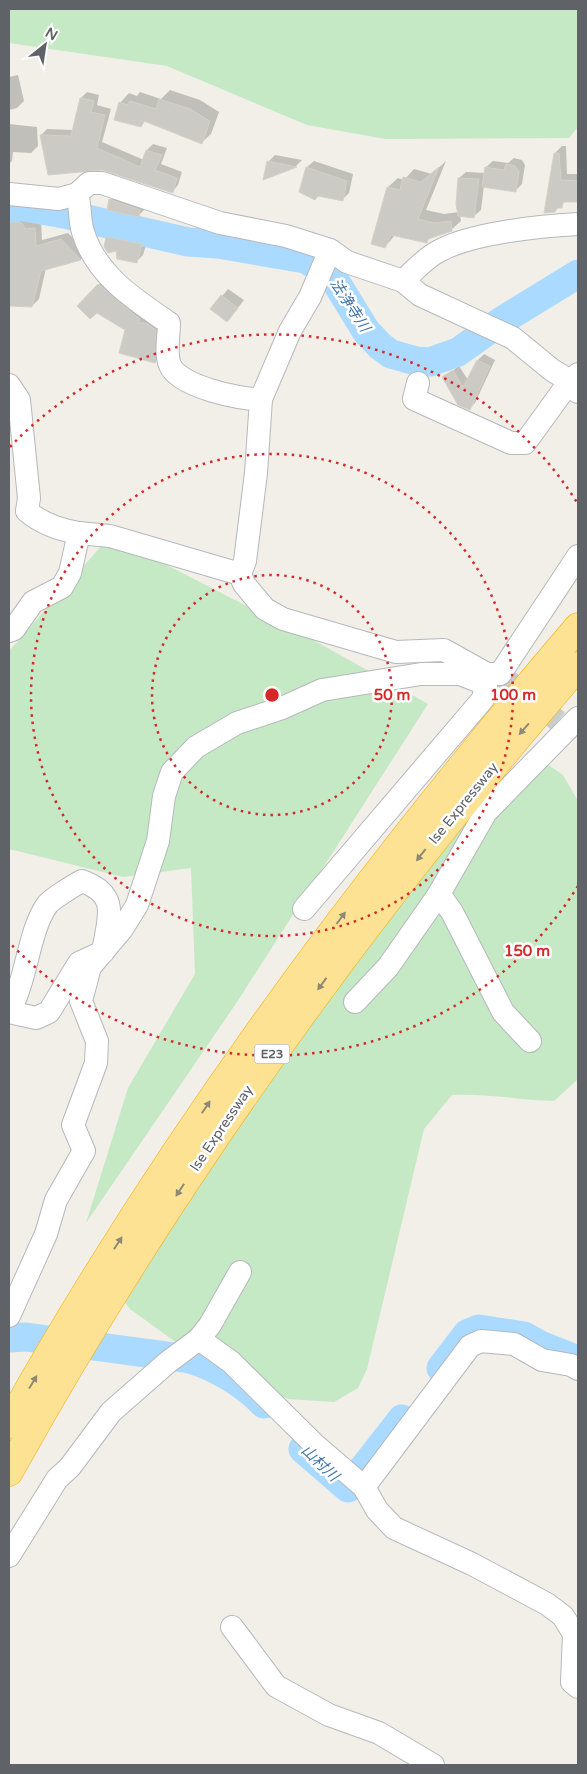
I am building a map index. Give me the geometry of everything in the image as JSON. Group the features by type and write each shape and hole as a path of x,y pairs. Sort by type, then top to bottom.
{"highway":[{"name":"Ise Expressway","path":"9,1424 91,1284 177,1150 254,1037 402,839 578,627"},
{"name":"Ise Expressway","path":"9,1472 112,1297 197,1163 274,1052 336,965 422,854 503,753 578,666"}],"street":[{"path":"9,194 59,199 77,194 89,183 102,183 168,204 189,215 286,236 330,250 347,262 403,281 420,295 513,338 552,370 576,383 525,443 511,443 414,399 418,383"},
{"path":"77,194 83,232 97,264 128,294 170,323 167,354 170,367 177,373 213,393 261,399"},
{"path":"403,281 439,251 465,242 488,236 578,224"},
{"path":"330,250 310,297 286,339 261,399 256,473 245,561 240,574 244,584 265,609 283,619 396,652 444,650 487,679"},
{"path":"9,385 19,400 29,498 27,511 36,518 62,530 110,536 240,574"},
{"path":"9,631 14,629 33,602 62,587 70,573 79,533"},
{"path":"9,1316 46,1234 56,1200 84,1151 73,1125 96,1063 97,1041 81,1001 90,967 122,929 137,905 158,841 164,796 172,772 196,747 237,723 282,708 322,690 421,674 460,674 487,679 500,674 578,556"},
{"path":"304,909 483,699 487,679"},
{"path":"355,1002 388,967 439,894 486,812 568,722"},
{"path":"82,881 96,886 106,896 110,909 103,952 79,963 49,1012 36,1018 11,1005 21,986 38,923 47,905 82,881"},
{"path":"439,894 452,912 503,1012 530,1041"},
{"path":"9,1556 56,1479 70,1467 111,1412 168,1362 199,1339 210,1325 240,1272"},
{"path":"199,1339 231,1362 314,1444 364,1487 378,1510 394,1528 480,1569 547,1604 563,1616 574,1634 572,1682 578,1687"},
{"path":"364,1487 470,1346 481,1341 514,1344 542,1360 571,1366 578,1370"},
{"path":"232,1627 276,1686 329,1715 379,1733 433,1765"}],"green space":[{"path":"9,9 578,9 578,127 569,138 386,139 307,125 167,66 9,43"},
{"path":"110,536 315,641 428,704 237,1002 86,1223 128,1088 195,974 191,868 123,877 9,849 9,648 11,649"},
{"path":"543,761 563,775 578,801 577,1080 554,1101 452,1095 424,1129 367,1369 358,1388 334,1402 288,1399 240,1379 181,1346 130,1309 102,1274 473,799 512,772"}],"building":[{"path":"80,98 94,101 91,112 105,115 97,148 140,167 146,150 162,155 155,170 177,178 173,193 102,170 48,175 40,135 71,136"},
{"path":"159,99 190,109 210,121 202,144 144,121 141,127 114,120 119,102 127,105 130,101 156,109"},
{"path":"554,153 559,153 561,180 578,181 578,202 563,202 562,208 557,208 555,212 544,213"},
{"path":"267,161 297,167 263,180"},
{"path":"506,164 515,166 519,172 516,192 482,187 485,167 504,170"},
{"path":"306,167 347,181 343,201 318,196 315,200 299,192"},
{"path":"439,167 418,219 434,223 451,221 452,231 428,239 427,243 391,235 385,248 371,244 387,187 400,190 403,177 421,182"},
{"path":"458,178 479,179 474,218 458,216 456,204"},
{"path":"109,199 140,210 139,217 107,210"},
{"path":"9,222 22,223 25,229 35,228 36,246 61,239 81,260 41,271 32,307 9,306"},
{"path":"106,237 142,244 137,263 117,259 116,251 108,253 104,247"},
{"path":"98,284 140,319 138,323 146,323 156,330 155,363 119,353 125,330 97,313 90,319 77,306"},
{"path":"221,295 238,308 227,322 210,309"},
{"path":"477,360 490,366 470,410 458,405 442,377 453,370 463,387"}],"waterway":[{"name":"法浄寺川","path":"9,210 20,206 188,242 218,244 305,259 331,274 366,331 380,346 391,354 416,361 430,362 458,352 503,320 578,274"},
{"name":"山村川","path":"441,1368 467,1334 479,1329 524,1336 540,1345 578,1360"},
{"name":"山村川","path":"9,1338 26,1337 190,1359 230,1377 264,1404"},
{"name":"山村川","path":"303,1449 348,1488 402,1419"}],"tunnel":[{"path":"500,674 558,721"}]}
